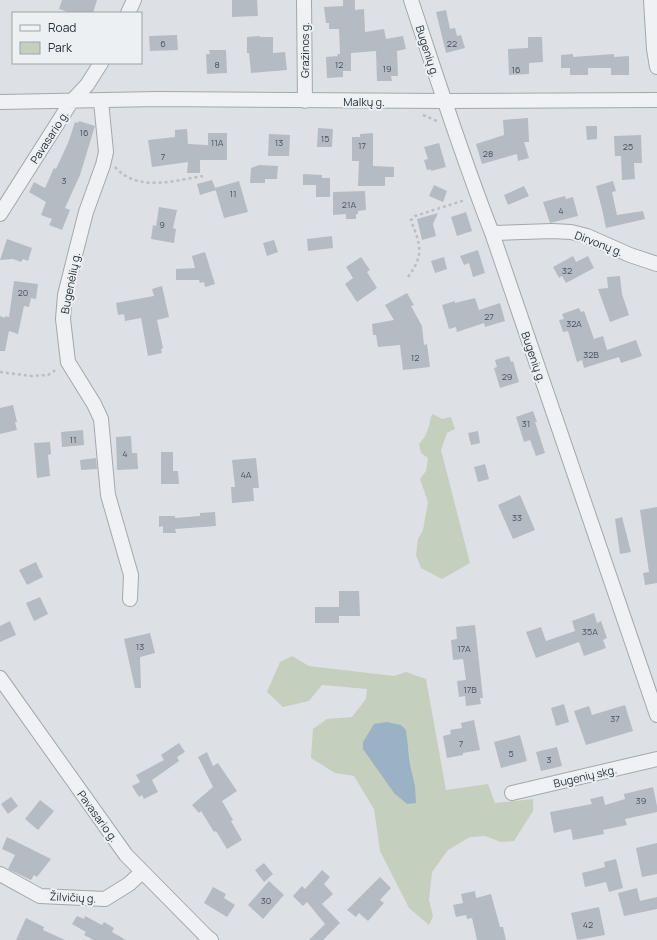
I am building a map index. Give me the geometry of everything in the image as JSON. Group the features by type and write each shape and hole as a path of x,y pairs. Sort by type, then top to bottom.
{"street":[{"path":"128,12 134,0"},
{"name":"Gražinos g.","path":"304,0 305,101"},
{"name":"Bugenių g.","path":"411,0 444,102 477,196 492,233 657,715"},
{"path":"651,0 654,49 657,67"},
{"name":"Pavasario g.","path":"0,214 72,102 87,84 100,64"},
{"name":"Malkų g.","path":"0,102 72,102 158,99 444,102 657,100"},
{"name":"Bugenėlių g.","path":"101,101 106,152 103,166 86,212 65,295 63,319 68,362 94,404 101,419 108,495 131,575 130,599"},
{"path":"0,196 18,186"},
{"name":"Dirvonų g.","path":"492,233 552,231 571,232 587,236 630,255 657,264"},
{"name":"Pavasario g.","path":"0,678 126,855 211,940"},
{"name":"Bugenių skg.","path":"512,794 657,759"},
{"name":"Žilvičių g.","path":"0,874 40,896 105,899 129,884 142,872"}],"path":[{"path":"106,152 112,164 121,174 137,182 155,183 204,176"},
{"path":"408,277 418,261 420,252 418,238 411,220 415,216 477,196"},
{"path":"0,372 31,376 48,375 68,362"}],"green space":[{"path":"433,414 442,419 451,417 455,429 447,433 441,450 470,563 442,579 421,568 416,555 418,539 423,530 428,502 420,479 426,471 428,458 421,453 419,444 426,433"},
{"path":"292,656 309,666 394,676 406,672 426,679 446,790 488,784 495,803 533,799 533,811 514,841 501,842 485,836 470,837 448,850 432,872 429,900 433,916 429,925 409,908 380,851 374,809 354,776 335,773 311,758 313,729 327,719 352,717 366,699 367,689 322,685 309,701 283,707 267,692 280,662","holes":["409,750 410,764 415,786 394,793 380,772"]}],"water":[{"path":"387,722 401,725 406,730 410,764 415,786 416,803 407,804 394,793 363,749 363,742 374,724"}],"building":[{"path":"62,0 97,0 93,12 68,12 59,9"},
{"path":"232,0 257,0 258,16 232,17"},
{"path":"343,0 355,0 355,10 364,9 365,32 384,29 386,39 403,36 406,49 397,51 398,76 391,76 392,81 377,81 376,51 351,53 351,71 343,71 343,77 327,78 326,57 338,56 337,54 340,54 339,29 329,29 329,23 326,23 324,7 343,6"},
{"path":"446,10 450,29 455,28 457,36 461,35 465,48 446,53 436,12"},
{"path":"177,35 178,50 150,51 149,36"},
{"path":"247,37 273,37 273,53 285,52 287,70 251,73 249,53 247,53"},
{"path":"528,37 542,37 543,62 529,63 529,74 509,75 508,49 528,48"},
{"path":"209,50 226,50 227,73 207,74 206,54 210,54"},
{"path":"573,54 573,57 614,54 614,57 629,56 629,75 611,75 611,68 588,68 588,75 570,75 570,68 561,68 561,55"},
{"path":"528,118 529,142 524,142 529,158 518,161 517,154 482,164 476,144 504,135 503,120"},
{"path":"79,121 95,126 80,175 65,208 70,210 62,230 49,225 52,219 41,215 46,202 29,192 34,182 45,188 68,143 75,122 78,123"},
{"path":"586,126 597,126 597,139 587,140"},
{"path":"318,128 333,129 332,147 317,147"},
{"path":"187,129 188,144 208,145 208,133 227,133 227,160 200,160 200,173 187,173 188,162 152,167 148,140 175,137 175,130"},
{"path":"373,133 373,166 394,167 394,177 385,177 385,186 358,186 359,161 352,161 352,137 360,137 360,134"},
{"path":"269,134 290,135 289,156 268,156"},
{"path":"641,135 642,163 634,163 635,179 622,180 621,156 615,156 614,136"},
{"path":"439,143 446,167 431,171 431,169 427,170 424,160 428,159 424,147"},
{"path":"259,165 278,166 277,179 265,179 265,183 250,183 251,168"},
{"path":"303,174 322,175 322,178 330,178 330,197 316,197 316,185 303,185"},
{"path":"212,180 216,190 200,195 197,184"},
{"path":"239,181 248,212 224,218 215,188"},
{"path":"613,181 616,191 612,192 617,215 643,211 645,219 606,228 596,186"},
{"path":"434,185 447,191 443,202 429,196"},
{"path":"524,186 529,196 508,205 504,195"},
{"path":"365,191 366,210 358,211 358,214 356,214 356,219 346,219 346,214 333,215 333,192"},
{"path":"565,196 566,199 573,197 578,216 550,223 543,202"},
{"path":"159,207 177,210 173,228 176,229 174,243 151,239 153,225 156,226"},
{"path":"466,212 472,231 457,236 451,217"},
{"path":"438,213 433,224 436,236 422,240 417,219"},
{"path":"332,236 333,248 308,251 307,239"},
{"path":"7,239 32,248 28,261 23,259 21,262 13,259 0,260"},
{"path":"274,240 278,252 267,256 263,243"},
{"path":"478,250 485,273 473,277 469,263 464,265 460,256"},
{"path":"205,252 215,284 205,287 204,282 200,283 199,280 176,280 176,269 195,268 192,256"},
{"path":"573,256 576,262 588,256 594,268 566,283 562,276 559,278 553,267"},
{"path":"361,257 370,270 367,272 377,288 357,302 345,284 353,278 346,267"},
{"path":"444,257 447,269 435,273 431,261"},
{"path":"620,276 622,294 629,315 610,322 598,289 608,288 607,277"},
{"path":"14,281 38,284 36,299 31,298 29,307 24,306 18,334 9,331 5,351 0,351 0,316 5,318 5,316 9,317"},
{"path":"162,286 169,317 157,320 163,348 161,349 162,353 148,356 141,318 125,321 124,314 118,315 116,303 154,296 152,289"},
{"path":"407,293 414,305 411,306 422,326 424,345 427,344 430,367 403,370 400,345 378,347 376,335 373,335 372,324 394,320 385,305"},
{"path":"475,298 479,310 500,303 505,321 485,327 484,323 457,332 456,327 449,329 442,305 455,301 455,303"},
{"path":"579,308 581,312 584,311 594,339 603,336 607,350 636,340 642,356 621,363 619,357 584,368 582,360 577,362 568,331 563,332 559,320 564,319 562,314"},
{"path":"509,356 511,362 513,361 519,382 500,388 494,368 497,367 495,360"},
{"path":"13,405 17,422 15,422 17,430 0,434 0,408"},
{"path":"533,411 545,453 536,456 530,440 524,442 516,417"},
{"path":"83,430 84,445 62,447 61,432"},
{"path":"478,431 480,443 471,445 468,433"},
{"path":"131,436 132,453 137,453 138,469 117,470 116,437"},
{"path":"50,442 51,454 48,455 50,476 37,478 34,443"},
{"path":"161,452 173,452 173,471 178,471 179,484 161,484"},
{"path":"96,458 97,469 81,470 80,460"},
{"path":"256,458 259,488 253,488 254,501 232,503 231,487 235,487 232,460"},
{"path":"485,464 489,479 478,482 474,467"},
{"path":"520,495 535,530 513,539 498,505"},
{"path":"657,507 657,583 645,585 643,573 649,572 640,510"},
{"path":"215,512 216,526 175,529 176,533 163,533 163,526 159,527 159,516 175,516 175,518 200,516 200,513"},
{"path":"622,517 631,552 620,554 615,519"},
{"path":"36,562 43,577 27,585 19,570"},
{"path":"339,591 359,591 360,616 339,616"},
{"path":"40,597 48,614 34,621 26,603"},
{"path":"315,607 339,607 339,623 315,623"},
{"path":"594,613 597,623 601,621 607,638 603,640 606,648 584,656 579,642 536,658 526,632 541,627 546,641 575,631 572,621"},
{"path":"10,621 16,635 0,642 0,626"},
{"path":"475,625 483,698 480,698 481,704 466,706 465,696 459,697 457,681 466,680 463,659 453,660 451,640 457,639 456,627"},
{"path":"150,633 155,653 140,657 141,688 135,688 124,639"},
{"path":"564,704 569,722 556,726 551,708"},
{"path":"625,705 633,731 586,745 574,711 589,706 592,715"},
{"path":"474,720 480,750 447,758 443,736 451,734 450,730 462,728 461,723"},
{"path":"520,735 527,761 501,768 494,742"},
{"path":"179,743 185,752 177,757 179,761 152,780 158,792 144,799 142,795 139,797 132,786 140,782 136,775 164,760 161,755"},
{"path":"557,747 562,766 541,771 536,752"},
{"path":"207,752 213,766 218,763 237,791 222,801 242,840 227,849 201,811 199,813 192,805 213,787 198,757"},
{"path":"653,787 657,812 625,819 627,825 603,830 604,834 573,840 571,829 554,833 550,812 592,804 590,799 603,796 605,805 625,799 624,794"},
{"path":"11,797 18,806 8,814 1,804"},
{"path":"40,800 54,811 38,830 25,819"},
{"path":"7,837 51,859 37,877 34,875 31,880 8,869 15,855 2,849"},
{"path":"657,843 657,874 642,877 636,848"},
{"path":"616,859 623,888 609,892 606,882 585,887 582,873 605,867 604,862"},
{"path":"264,863 273,874 264,882 255,870"},
{"path":"322,870 330,877 324,884 333,894 322,904 340,923 323,940 309,940 325,924 307,902 303,906 293,896 302,886 305,889"},
{"path":"380,877 391,888 380,900 384,903 368,921 359,913 356,917 347,910"},
{"path":"269,881 284,895 263,919 248,905"},
{"path":"213,887 226,894 224,898 235,905 227,917 204,903"},
{"path":"637,888 640,901 657,897 657,909 624,916 618,893"},
{"path":"475,891 476,898 491,894 500,927 503,927 506,940 477,940 472,918 467,919 466,915 456,917 453,905 463,903 461,894"},
{"path":"599,907 605,935 577,940 571,913"},
{"path":"77,916 84,919 85,916 102,925 104,922 114,928 112,932 126,940 94,940 84,935 86,932 72,924"},
{"path":"26,918 44,927 43,930 65,940 16,940"}]}
